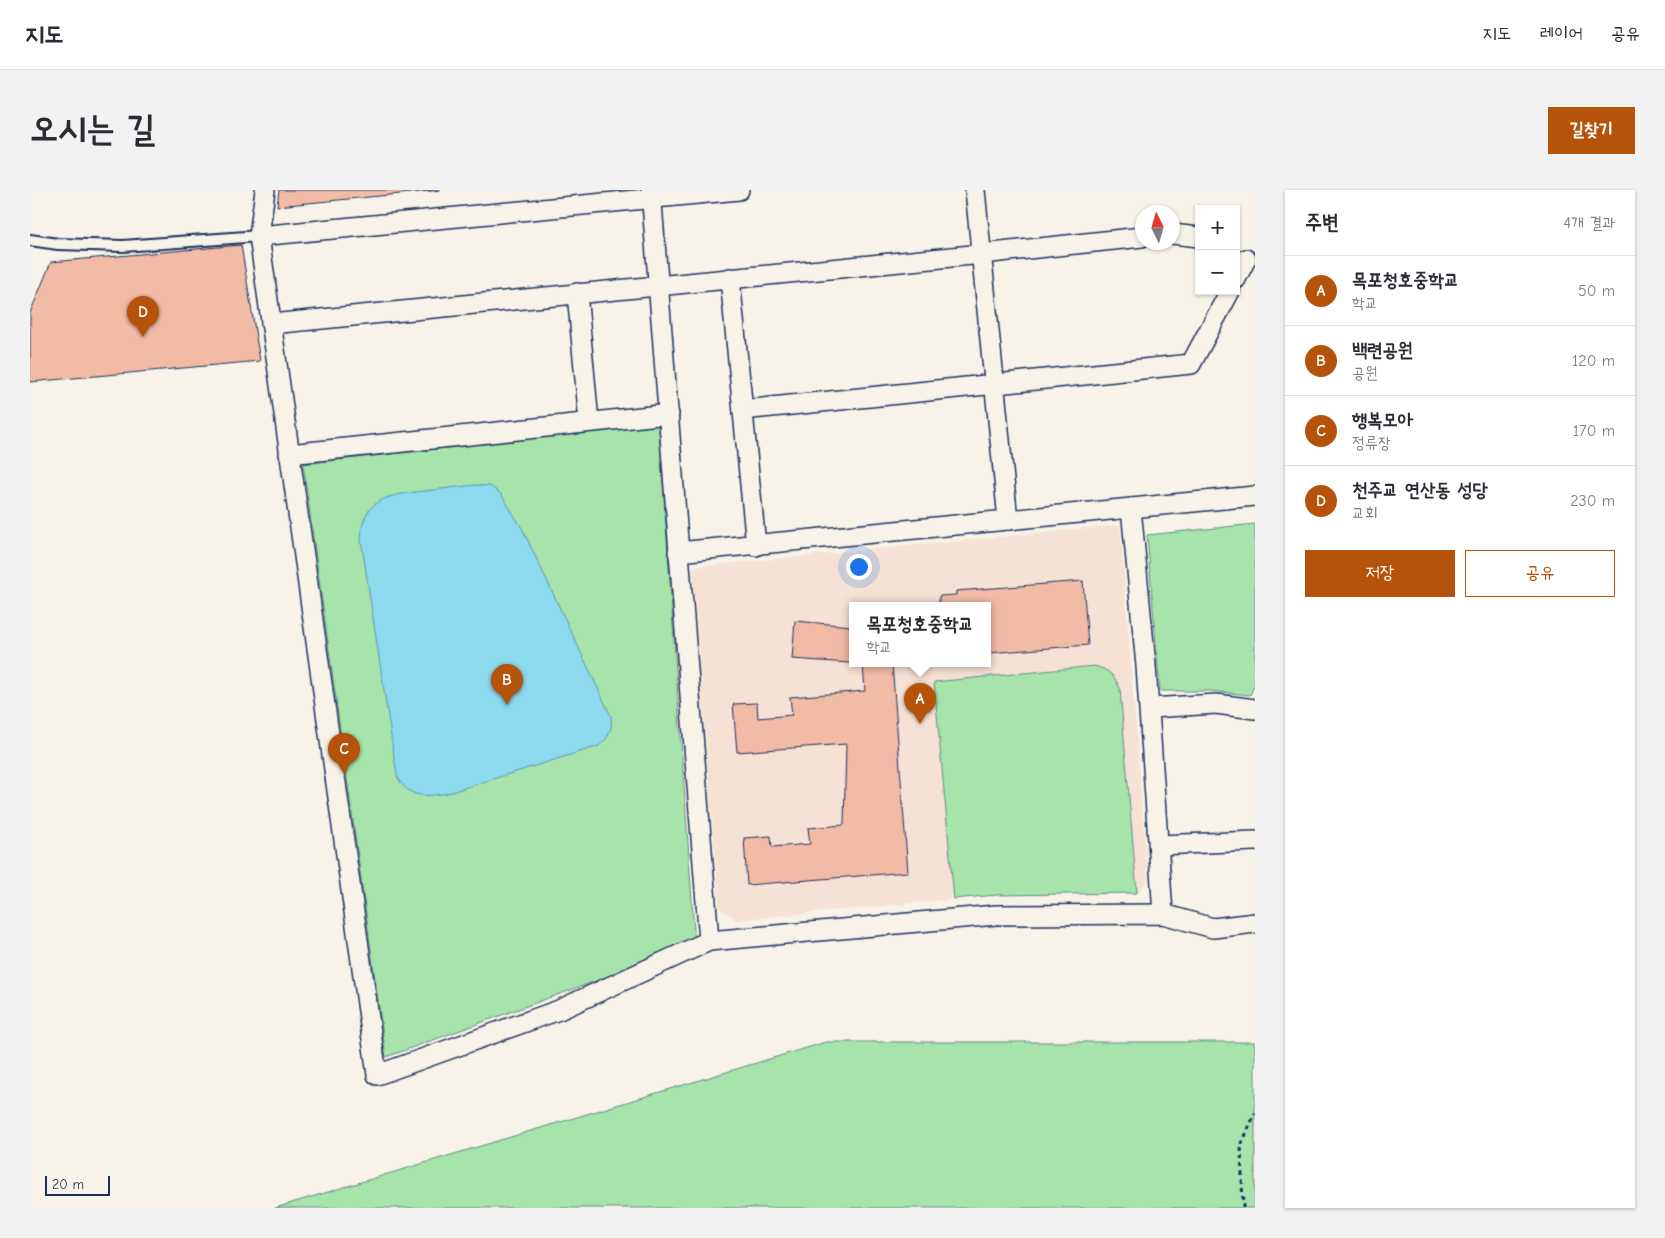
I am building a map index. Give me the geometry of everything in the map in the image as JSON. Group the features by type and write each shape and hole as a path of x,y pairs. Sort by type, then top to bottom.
{"street":[{"path":"266,190 259,236 377,1075 558,1010 709,941 996,915 1163,914 1213,928 1255,923"},
{"path":"259,236 650,194 739,190"},
{"path":"976,190 1008,520"},
{"path":"650,194 669,414 709,941"},
{"path":"1180,235 1195,237"},
{"path":"271,324 1135,238"},
{"path":"1240,271 1246,259"},
{"path":"730,278 756,546"},
{"path":"577,293 589,422"},
{"path":"743,410 1191,364 1228,295"},
{"path":"289,454 669,414"},
{"path":"678,552 756,546 1255,496"},
{"path":"1130,508 1150,708 1163,914"},
{"path":"1150,708 1216,704 1255,709"},
{"path":"1159,845 1255,841"}],"lane":[{"path":"30,240 58,244 123,246 259,236"}],"path":[{"path":"1243,1208 1241,1146 1255,1113"}],"shaded area":[{"path":"1120,525 1148,880 1137,893 997,895 736,920 719,907 692,567"}],"green space":[{"path":"659,424 695,945 386,1057 303,464"},
{"path":"1255,524 1255,684 1250,695 1210,691 1160,691 1147,535"},
{"path":"1094,666 1104,669 1111,674 1120,689 1137,893 997,895 954,899 934,682"},
{"path":"826,1042 1255,1042 1255,1208 275,1208"}],"water":[{"path":"475,485 490,486 501,494 522,528 611,716 611,729 608,736 599,746 448,793 418,795 407,789 397,776 361,539 363,525 366,514 372,506 389,497 412,492"}],"building":[{"path":"279,190 441,190 277,206"},
{"path":"241,245 260,361 30,382 30,313 51,262"},
{"path":"1083,581 1088,645 991,653 991,602 939,602 939,596 956,595 956,591"},
{"path":"795,621 849,626 849,663 792,659"},
{"path":"863,667 892,667 908,872 747,885 744,838 771,836 772,847 810,844 808,828 844,825 846,744 737,752 733,704 757,703 758,718 792,715 790,697 865,691"}],"place":[{"name":"천주교 연산동 성당","path":"143,337"},
{"name":"백련공원","path":"507,705"},
{"name":"목포청호중학교","path":"920,724"},
{"name":"행복모아","path":"344,774"}]}
